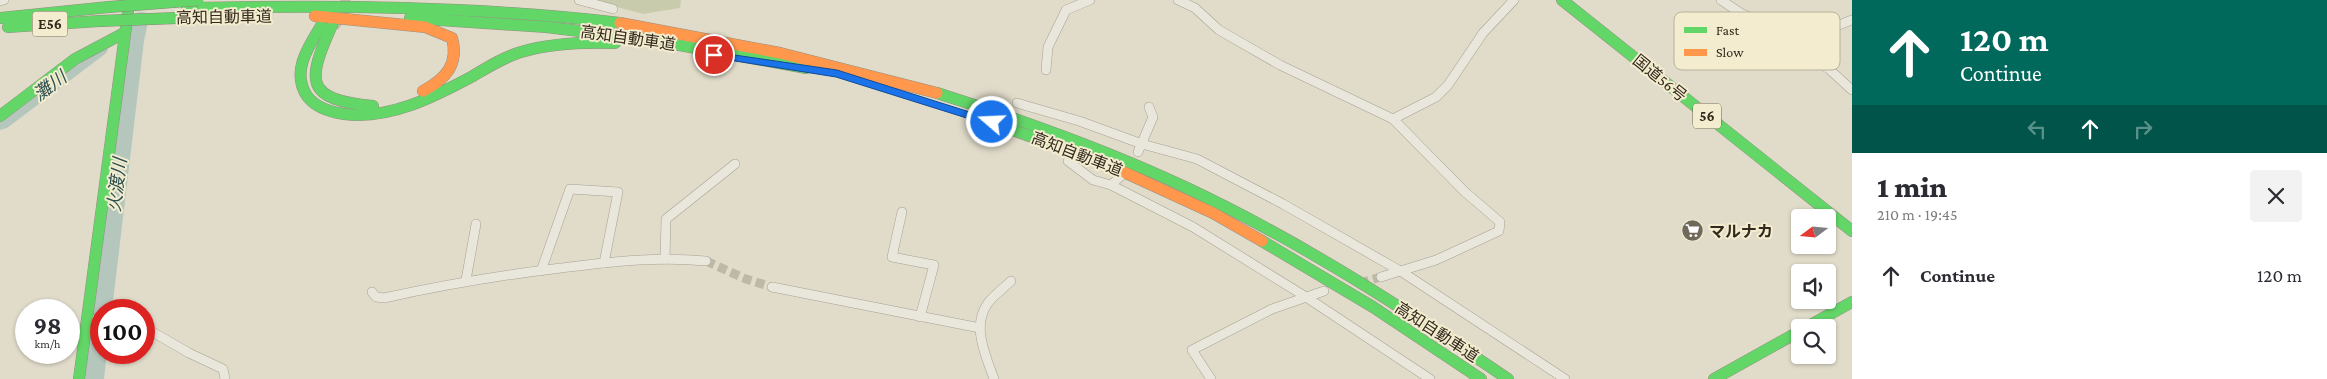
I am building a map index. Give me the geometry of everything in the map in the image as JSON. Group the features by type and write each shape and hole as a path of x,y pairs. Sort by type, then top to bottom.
{"main road":[{"path":"0,19 104,14 199,0"},
{"path":"472,0 554,16"},
{"name":"国道56号","path":"1562,0 1852,231"},
{"path":"79,379 124,33 133,1"},
{"name":"高知自動車道","path":"0,27 104,14 187,8 404,8 554,16 652,28 746,44 840,65 964,102 1116,157 1223,205 1345,273 1433,327 1508,379"},
{"name":"高知自動車道","path":"104,14 323,22 407,18 546,27 656,41 837,74 958,111 1100,161 1213,213 1337,283 1424,339 1481,379"},
{"path":"323,22 425,28 452,38 457,48 458,58 449,72 436,86 407,98 373,106 337,102 322,92 314,83 313,72 323,22"},
{"path":"323,22 301,62 299,77 303,92 318,106 349,116 397,111 425,101 520,52 553,45 613,43 837,74"},
{"path":"0,116 78,57 101,42 124,33"},
{"path":"1821,319 1852,302"},
{"path":"1714,379 1791,335"}],"street":[{"path":"579,0 613,9"},
{"path":"1046,70 1048,47 1066,10 1090,0"},
{"path":"1178,0 1195,8 1219,30 1280,66 1393,118 1465,192 1500,222 1499,231 1436,260 1381,277"},
{"path":"1393,118 1436,98 1448,85 1483,33 1514,0"},
{"path":"1721,0 1739,12"},
{"path":"1840,25 1852,20"},
{"path":"1830,70 1852,90"},
{"path":"1017,103 1079,121 1140,148 1197,159 1283,204 1402,272 1542,362 1565,379"},
{"path":"1140,148 1153,117 1149,107"},
{"path":"1068,161 1093,180 1111,186 1193,227 1306,297 1430,379"},
{"path":"665,259 666,219 734,164"},
{"path":"1111,186 1120,177"},
{"path":"541,270 570,189 618,192 604,262"},
{"path":"902,212 892,257 934,265 920,317"},
{"path":"466,280 476,224"},
{"path":"372,292 376,297 384,298 466,280 604,262 681,258 706,262"},
{"path":"994,379 980,328 983,312 988,304 1011,281"},
{"path":"772,287 980,328"},
{"path":"1211,379 1192,350 1272,309 1324,292"},
{"path":"86,322 90,321"},
{"path":"155,334 188,353 223,369 225,379"}],"green space":[{"path":"591,0 681,0 680,8 643,14"}],"waterway":[{"name":"火渡川","path":"92,379 135,41 141,17"},
{"name":"灘川","path":"0,123 99,50"}],"tunnel":[{"path":"332,25 350,0"},
{"path":"706,261 746,279 772,287"},
{"path":"1360,283 1381,277"}],"traffic: fast":[{"path":"109,7 198,0"},
{"path":"1562,0 1852,231"},
{"path":"187,8 295,6 404,7 512,12 620,23"},
{"path":"0,18 109,7"},
{"path":"79,379 128,12"},
{"path":"99,21 177,18"},
{"path":"410,18 546,27 646,39 806,68"},
{"path":"8,27 99,21"},
{"path":"332,25 317,61 314,74 316,85 322,93 333,100 373,106"},
{"path":"321,26 310,43 302,61 300,80 303,89 318,106 334,112 351,115 368,115 416,103 447,90 504,59 521,52 567,44 615,43"},
{"path":"0,116 75,59 124,33"},
{"path":"937,93 1001,113 1095,148 1188,188 1230,209 1271,230 1352,277 1508,379"},
{"path":"981,119 1075,152"},
{"path":"1262,241 1373,307 1481,379"},
{"path":"1821,319 1852,302"},
{"path":"1714,379 1791,336"}],"traffic: slow":[{"path":"315,16 425,27 452,38 455,56 450,70 439,82 423,91"},
{"path":"620,23 700,36 780,53 937,93"},
{"path":"1115,168 1213,213 1262,241"}],"place":[{"name":"マルナカ","path":"1693,231"}],"route":[{"path":"714,55 837,74 992,122"}]}
